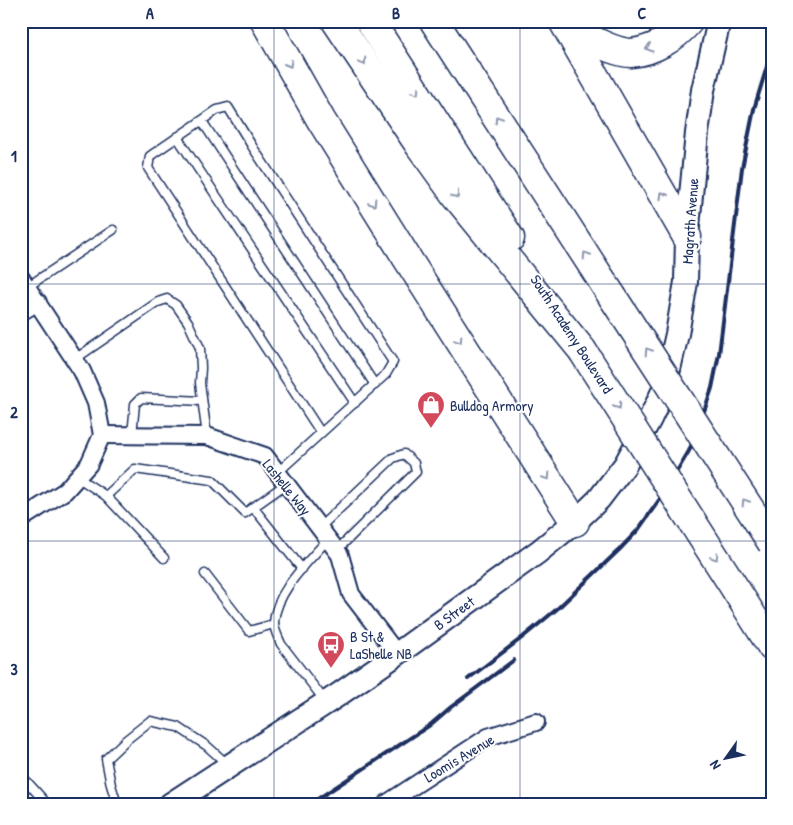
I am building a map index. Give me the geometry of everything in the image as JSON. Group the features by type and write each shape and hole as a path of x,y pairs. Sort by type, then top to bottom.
{"highway":[{"path":"265,21 321,120 575,522"},
{"path":"336,21 456,196 582,350"},
{"name":"South Academy Boulevard","path":"370,21 772,647"},
{"path":"434,21 772,543"},
{"path":"563,21 687,237"},
{"path":"575,21 590,38 610,48 630,53 654,47 672,37 689,21"}],"main road":[{"name":"Magrath Avenue","path":"650,419 665,387 677,334 686,282 687,237 703,90 719,21"},
{"name":"B Street","path":"171,804 397,654 538,552 575,522 599,499 626,465 650,419"}],"street":[{"path":"21,519 65,491 88,464 102,435 96,403 82,371 24,282"},
{"path":"21,312 38,302"},
{"name":"Lashelle Way","path":"102,435 207,436 265,456 340,555 351,594 397,654"},
{"name":"Loomis Avenue","path":"386,804 488,737 536,722"}],"lane":[{"path":"106,496 135,469 212,480 245,513 282,478 321,433 386,374 393,362 228,107 217,110 150,156 148,168 321,433"},
{"path":"202,121 375,385"},
{"path":"177,137 354,403"},
{"path":"24,282 113,230"},
{"path":"75,359 158,302 167,299 176,305 188,322 200,348 200,383 207,436"},
{"path":"132,435 135,404 141,398 202,401"},
{"path":"326,702 281,644 274,624 276,610 283,595 302,569 393,458 404,454 414,463 416,472 328,539"},
{"path":"77,477 106,496 164,558"},
{"path":"253,507 302,569"},
{"path":"205,574 249,631 274,624"},
{"path":"117,804 111,786 106,759 150,721 178,727 207,746 229,766"},
{"path":"21,775 47,804"}],"railway":[{"path":"468,679 557,609 619,550 638,530 662,496 689,451 712,388 719,354 742,168 754,109 772,50"},
{"path":"310,804 430,725 514,660"}],"place":[{"name":"Bulldog Armory","path":"431,429"},
{"name":"B St & LaShelle NB","path":"331,669"}]}
